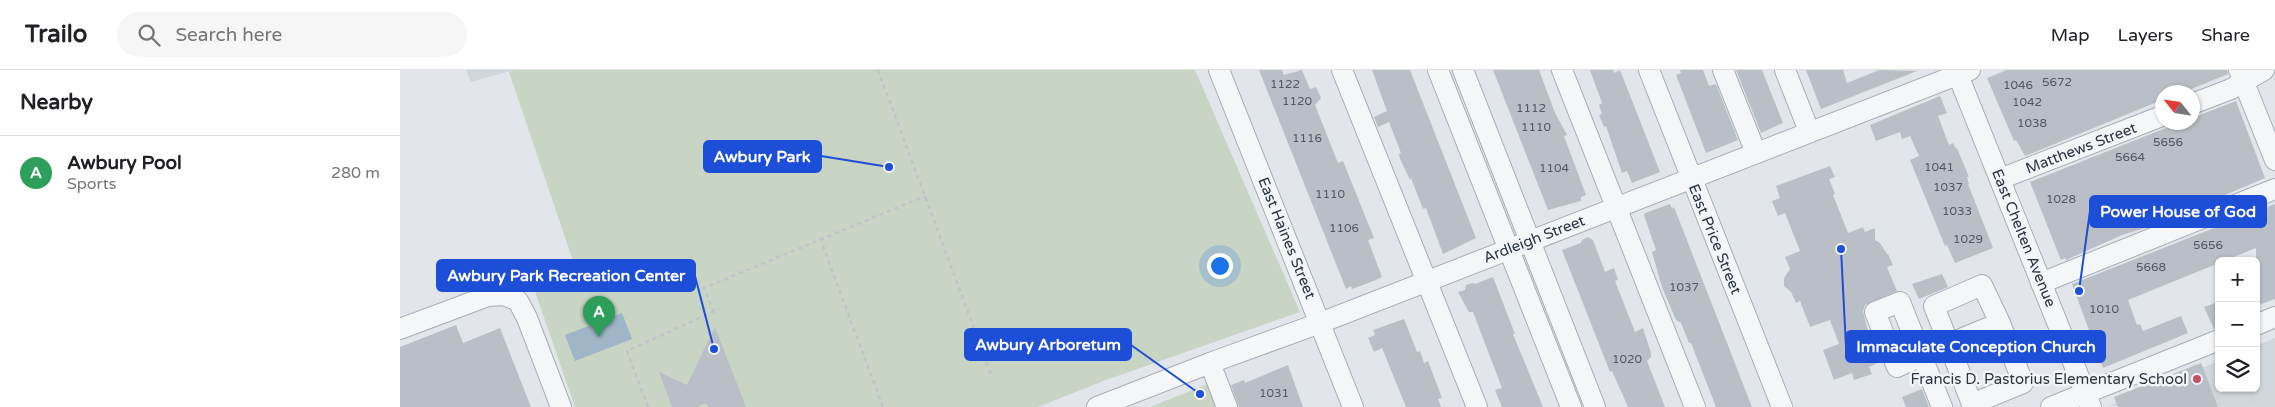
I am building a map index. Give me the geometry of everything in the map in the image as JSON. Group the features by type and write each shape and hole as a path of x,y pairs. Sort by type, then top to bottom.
{"street":[{"name":"East Haines Street","path":"1219,70 1353,407"},
{"path":"1342,70 1477,407"},
{"path":"1438,70 1571,407"},
{"path":"1463,70 1595,407"},
{"path":"1562,70 1695,407"},
{"name":"East Price Street","path":"1649,70 1782,407"},
{"path":"1723,70 1756,153"},
{"path":"1785,70 1809,131"},
{"path":"2200,101 2231,89 2242,76 2264,70"},
{"name":"Ardleigh Street","path":"1097,407 1320,323 1962,72"},
{"name":"East Chelten Avenue","path":"1962,72 2000,180 2088,400"},
{"path":"2242,76 2275,160"},
{"name":"Matthews Street","path":"2000,180 2155,119"},
{"path":"2041,283 2275,189"},
{"path":"1982,285 2000,323 2023,383 1972,404 1950,343 1934,306 1982,285"},
{"path":"400,329 488,296 504,295 518,301 527,318 561,407"},
{"path":"2260,323 2275,317"},
{"path":"1942,407 1921,356 2000,323"},
{"path":"2051,407 2088,400 2215,342"},
{"path":"1210,363 1227,407"}],"path":[{"path":"878,70 991,374"},
{"path":"714,312 704,288 820,238 925,196"},
{"path":"820,238 883,407"},
{"path":"648,407 627,351 719,309"}],"shaded area":[{"path":"466,70 514,70 471,82"},
{"name":"Francis D. Pastorius Elementary School","path":"2275,338 2275,407 2109,406 2215,363 2215,392 2260,392 2260,344"}],"green space":[{"path":"514,70 1195,70 1300,312 1106,380 1038,407 575,407 530,277 573,261 509,72"},
{"path":"1213,382 1223,407 1150,407"}],"water":[{"path":"622,313 632,339 575,361 565,335"}],"building":[{"path":"1259,70 1282,70 1284,75 1302,70 1310,89 1316,87 1321,98 1315,105 1338,163 1343,161 1374,238 1368,240 1382,277 1352,289 1351,286 1346,289"},
{"path":"1372,70 1410,70 1476,238 1443,254 1426,208 1423,209 1411,178 1410,180 1400,159 1399,154 1401,153 1389,122 1378,127 1374,117 1387,111"},
{"path":"1493,70 1539,70 1555,113 1567,135 1564,136 1586,195 1581,197 1581,201 1548,210"},
{"path":"1590,70 1613,70 1614,73 1620,70 1660,172 1632,183 1627,171 1622,173 1606,126 1604,127 1599,115 1602,114 1599,105 1602,103"},
{"path":"1680,70 1703,70 1709,86 1716,84 1738,140 1706,153 1676,75 1681,73"},
{"path":"1736,70 1762,70 1783,123 1761,133"},
{"path":"1806,70 1843,70 1847,83 1879,70 1917,71 1821,109"},
{"path":"2007,70 2227,70 2228,74 2200,85 2155,85 2155,103 2025,156 2016,140 2014,141 1987,78"},
{"path":"1940,96 1947,113 1938,116 1949,145 1953,143 1957,148 1969,177 1967,177 1968,184 1993,248 1955,263 1947,245 1945,246 1910,160 1919,156 1910,136 1902,139 1900,132 1876,141 1870,125"},
{"path":"2236,101 2265,178 2152,226 2122,235 2066,260 2065,258 2061,260 2030,182 2161,130 2200,130 2200,115"},
{"path":"1830,166 1835,177 1829,179 1835,194 1833,195 1848,233 1863,227 1865,232 1875,228 1875,240 1880,243 1888,254 1893,265 1887,267 1897,291 1865,305 1863,311 1866,324 1880,362 1869,367 1872,374 1854,380 1852,373 1834,380 1823,350 1839,344 1830,320 1810,327 1800,301 1796,303 1791,292 1784,286 1784,278 1790,269 1785,257 1800,251 1785,213 1778,216 1772,201 1780,198 1776,186"},
{"path":"1670,204 1672,209 1674,207 1752,407 1716,407 1691,343 1689,343 1681,323 1676,320 1662,287 1652,252 1656,250 1644,215"},
{"path":"2275,204 2275,299 2260,305 2260,257 2256,257 2256,248 2234,257 2215,257 2215,265 2128,300 2137,325 2140,324 2143,331 2181,316 2188,333 2103,368 2072,284"},
{"path":"1588,237 1593,240 1605,272 1614,268 1618,280 1615,281 1635,332 1643,328 1651,353 1651,357 1647,361 1665,407 1628,407 1612,371 1610,372 1562,250 1581,243 1582,240"},
{"path":"1942,274 1948,287 1919,299 1912,284"},
{"path":"1493,277 1515,334 1513,334 1543,407 1502,407 1495,390 1502,388 1473,312 1469,312 1458,292 1465,290 1466,285 1475,284"},
{"path":"2215,303 2215,329 2214,329 2204,307"},
{"path":"1404,319 1417,352 1420,351 1424,363 1428,361 1442,398 1438,399 1441,407 1406,407 1382,348 1374,352 1368,338 1375,335 1373,330"},
{"path":"456,325 463,343 500,328 531,407 400,407 400,347"},
{"path":"715,327 746,407 708,407 706,403 697,407 672,407 659,372 687,385"},
{"path":"2201,363 2218,407 2118,407 2114,397"},
{"path":"1288,365 1303,407 1239,407 1231,385 1244,380 1245,383"},
{"path":"1922,389 1929,407 1906,407 1902,397"}],"place":[{"name":"Awbury Park","path":"889,167"},
{"name":"Immaculate Conception Church","path":"1841,249"},
{"name":"Power House of God","path":"2079,291"},
{"name":"Awbury Pool","path":"599,337"},
{"name":"Awbury Park Recreation Center","path":"714,349"},
{"name":"Francis D. Pastorius Elementary School","path":"2197,379"},
{"name":"Awbury Arboretum","path":"1200,394"}]}
